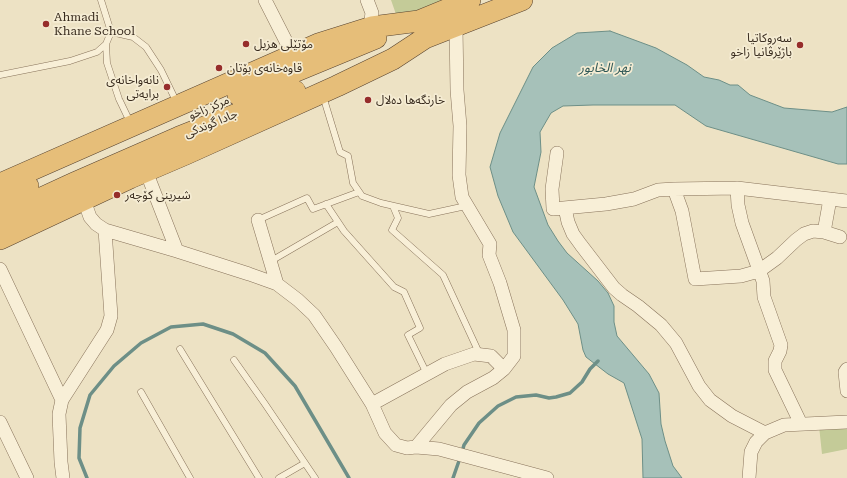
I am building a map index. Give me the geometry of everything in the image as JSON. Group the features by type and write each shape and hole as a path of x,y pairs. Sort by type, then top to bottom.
{"highway":[{"path":"0,239 146,171 322,93 393,59 422,30 470,0"},
{"path":"3,179 178,107 318,44 370,27 422,30 456,27 522,0"},
{"name":"مركز زاخو","path":"0,200 50,176 227,99 422,30"},
{"name":"جادا گوندکی","path":"0,217 422,30"}],"street":[{"path":"265,0 293,55"},
{"path":"367,0 372,13 370,27"},
{"path":"416,447 451,405 467,392 494,378 504,369 514,356 514,330 500,283 489,255 490,244 484,231 466,206 462,197 459,175 460,126 457,90 456,27"},
{"path":"557,153 552,190 553,209 606,204 634,199 658,190 737,188 847,201"},
{"path":"146,171 177,251"},
{"path":"737,188 738,206 742,223 763,281 764,297 781,345 780,351 774,361 775,370 801,424"},
{"path":"674,190 682,211 695,280 741,276 759,271 777,258 804,234 813,231 824,232 840,238"},
{"path":"824,232 830,199"},
{"path":"84,200 90,217 96,224 105,230 177,251 277,284 298,300 314,316 336,347 372,404 385,433 396,445 406,448 416,447 439,449 541,477"},
{"path":"565,208 568,222 573,234 581,245 614,288 661,325 676,343 699,386 710,400 732,416 765,433"},
{"path":"258,220 277,284"},
{"path":"63,478 59,414 62,400 107,330 111,316 105,230"},
{"path":"0,269 62,400"},
{"path":"372,404 445,364 474,354 491,356 504,369"},
{"path":"847,369 845,372 847,391"},
{"path":"0,422 27,478"},
{"path":"749,478 751,452 756,442 765,433 784,425 847,422"}],"lane":[{"path":"101,0 111,32 106,44 107,63 119,98 133,126"},
{"path":"111,32 134,37 146,47 161,70 178,107"},
{"path":"0,76 70,61 97,52 106,44"},
{"path":"322,93 340,152 348,156 353,183 362,196 393,206 429,214 466,206"},
{"path":"258,220 307,198 313,209 359,192"},
{"path":"326,204 344,231 394,287 404,292 420,328 408,335 426,374"},
{"path":"393,206 398,218 392,230 443,275 480,355"},
{"path":"271,261 338,222"},
{"path":"180,349 259,478"},
{"path":"234,360 266,404 315,478"},
{"path":"141,392 190,478"},
{"path":"279,478 305,463"}],"green space":[{"path":"391,0 449,0 398,20"},
{"path":"847,425 847,449 822,454 819,426"}],"water":[{"name":"نهر الخابور","path":"610,31 656,48 687,65 704,77 719,80 730,85 738,85 750,95 784,108 832,112 847,107 847,164 838,164 706,126 675,105 563,106 551,113 540,132 541,152 534,187 548,225 567,253 598,281 608,293 614,306 614,322 617,336 649,374 659,393 661,424 665,441 673,466 682,478 643,478 642,439 624,383 608,374 586,357 583,350 578,324 563,300 513,232 498,196 490,167 500,133 533,67 552,48 577,33"}],"waterway":[{"path":"87,478 79,458 80,428 90,395 114,366 141,343 171,327 203,324 233,334 265,353 295,386 349,478"},
{"path":"462,452 464,445 479,423 498,406 516,397 536,395 549,398 570,393 582,382 590,369 598,361"},
{"path":"453,478 460,458"}],"place":[{"name":"Ahmadi Khane School","path":"46,24"},
{"name":"مۆتێلی هزیل","path":"246,44"},
{"name":"سه‌روكاتيا باژێرڤانيا زاخو","path":"800,45"},
{"name":"قاوەخانەی بۆتان","path":"219,68"},
{"name":"نانەواخانەی برایەتی","path":"167,87"},
{"name":"خارنگەها دەلال","path":"368,100"},
{"name":"شیرینی کۆچەر","path":"117,195"}]}
